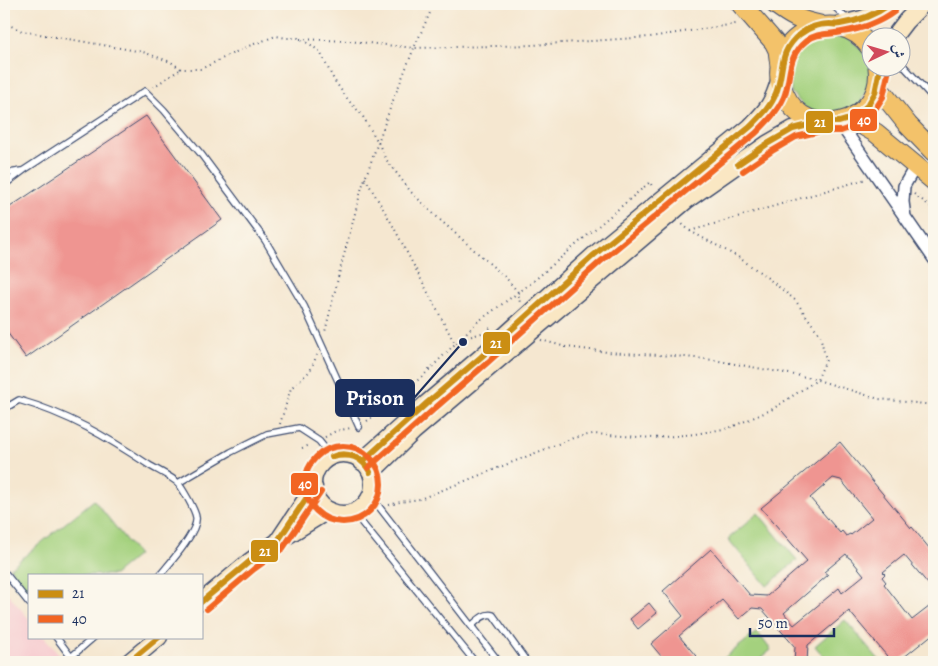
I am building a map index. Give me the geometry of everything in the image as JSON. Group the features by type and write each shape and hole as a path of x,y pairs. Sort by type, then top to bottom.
{"highway":[{"path":"775,4 789,15 802,21 820,25"},
{"path":"745,9 774,42 778,50 784,94 793,107 805,117 820,122 842,122 862,126 876,133 934,181"},
{"path":"780,73 785,53 793,40 805,30 820,25 845,23 846,27 860,35"},
{"path":"842,122 863,110 872,99 877,78"},
{"path":"880,78 908,125 934,152"}],"main road":[{"path":"845,23 878,13 890,4"},
{"path":"901,28 923,4"},
{"path":"530,323 594,255 750,127 766,110 776,95 780,73"},
{"path":"366,468 371,452 481,358 530,323 687,200 767,144 794,129 820,122"},
{"path":"341,454 351,455 359,459 366,468 373,485 376,501 366,504 349,514 338,514 329,510 316,496 314,478 324,462 332,457 341,454"},
{"path":"277,542 314,487"},
{"path":"202,601 249,562 277,542 329,510"},
{"path":"129,662 158,638"}],"street":[{"path":"842,122 876,176 934,259"},
{"path":"905,218 904,186 916,165"}],"lane":[{"path":"832,4 845,23"},
{"path":"910,73 934,99"},
{"path":"4,185 24,170 145,92 164,110 201,154 265,240 304,306 359,426"},
{"path":"4,174 24,170"},
{"path":"4,409 19,400 42,406 67,416 108,438 178,483 193,509 196,525 182,548 161,574"},
{"path":"178,483 231,452 267,434 299,428 319,441 332,457"},
{"path":"376,501 499,662"},
{"path":"353,512 474,662"},
{"path":"6,574 28,602"},
{"path":"471,626 486,615 493,615 527,662"},
{"path":"57,638 72,657 93,638"}],"path":[{"path":"340,270 365,178 392,103 434,4"},
{"path":"145,92 181,69 201,69 246,47 276,36 414,48 532,45 650,37 736,24 745,9"},
{"path":"4,20 7,24 22,31 143,52 171,62 181,69"},
{"path":"298,38 320,52 334,80 362,115 385,158 411,192 506,278 518,292 520,307 540,340 566,347 607,352 714,360 818,380 879,399 934,405"},
{"path":"690,231 876,176"},
{"path":"365,178 392,224 455,344"},
{"path":"302,448 336,431 359,426 379,413 417,380 476,323 518,292 650,182 661,200"},
{"path":"904,186 934,209"},
{"path":"376,501 400,502 420,499 572,438 593,434 654,438 729,428 771,410 818,380 826,360 820,335 795,300 738,257 690,231 672,213"},
{"path":"455,344 485,332 499,322"}],"shaded area":[{"path":"4,589 28,618 28,638 45,638 64,660 61,662 4,662"}],"green space":[{"path":"843,33 860,48 860,78 872,78 860,104 837,116 809,112 791,92 788,63 806,38"},
{"path":"94,500 138,555 115,574 28,574 28,591 10,568"},
{"path":"758,513 797,560 767,586 728,539"},
{"path":"845,620 881,662 828,662 815,646"},
{"path":"757,632 771,650 756,662 726,662 723,659"}],"building":[{"path":"146,116 222,220 26,358 4,328 4,211"},
{"path":"840,442 934,554 934,591 904,555 883,572 885,574 882,577 886,582 884,584 912,620 934,603 934,633 898,662 892,662 849,611 808,645 807,662 794,662 795,647 762,609 752,608 739,619 722,600 679,636 701,662 666,662 651,644 683,616 663,591 711,549 750,595 767,596 807,561 761,508","holes":["833,478 841,480 872,518 851,535 846,536 842,531 840,533 810,498","846,554 864,575 842,593 839,588 794,625 784,613 828,575 824,572"]},
{"path":"649,603 657,613 638,629 630,619"}],"transit line":[{"name":"21","path":"362,462 594,255 750,127 774,98 779,85 785,55 788,48 800,34 817,26 847,23 860,19 890,4"},
{"name":"40","path":"368,468 600,262 756,133 782,102 792,60 806,41 819,35 863,27 883,19 895,11"},
{"name":"21","path":"738,164 793,129 820,122 839,122 852,118 868,105 875,93 878,78"},
{"name":"40","path":"743,171 796,137 821,131 841,131 863,121 874,111 883,97 887,78"},
{"name":"40","path":"336,446 350,446 364,452 375,463 381,477 381,484 378,499 370,511 350,522 336,522 322,516 311,505 305,491 305,477 311,463 322,452 336,446"},
{"name":"21","path":"332,457 343,454 349,455 364,463 370,472"},
{"name":"21","path":"332,457 344,455 354,457 363,462 370,472"},
{"name":"21","path":"202,601 249,562 277,542 314,487"},
{"name":"40","path":"207,609 254,569 283,548 321,492"},
{"name":"21","path":"129,662 158,638"}],"place":[{"name":"Prison","path":"463,342"}]}
